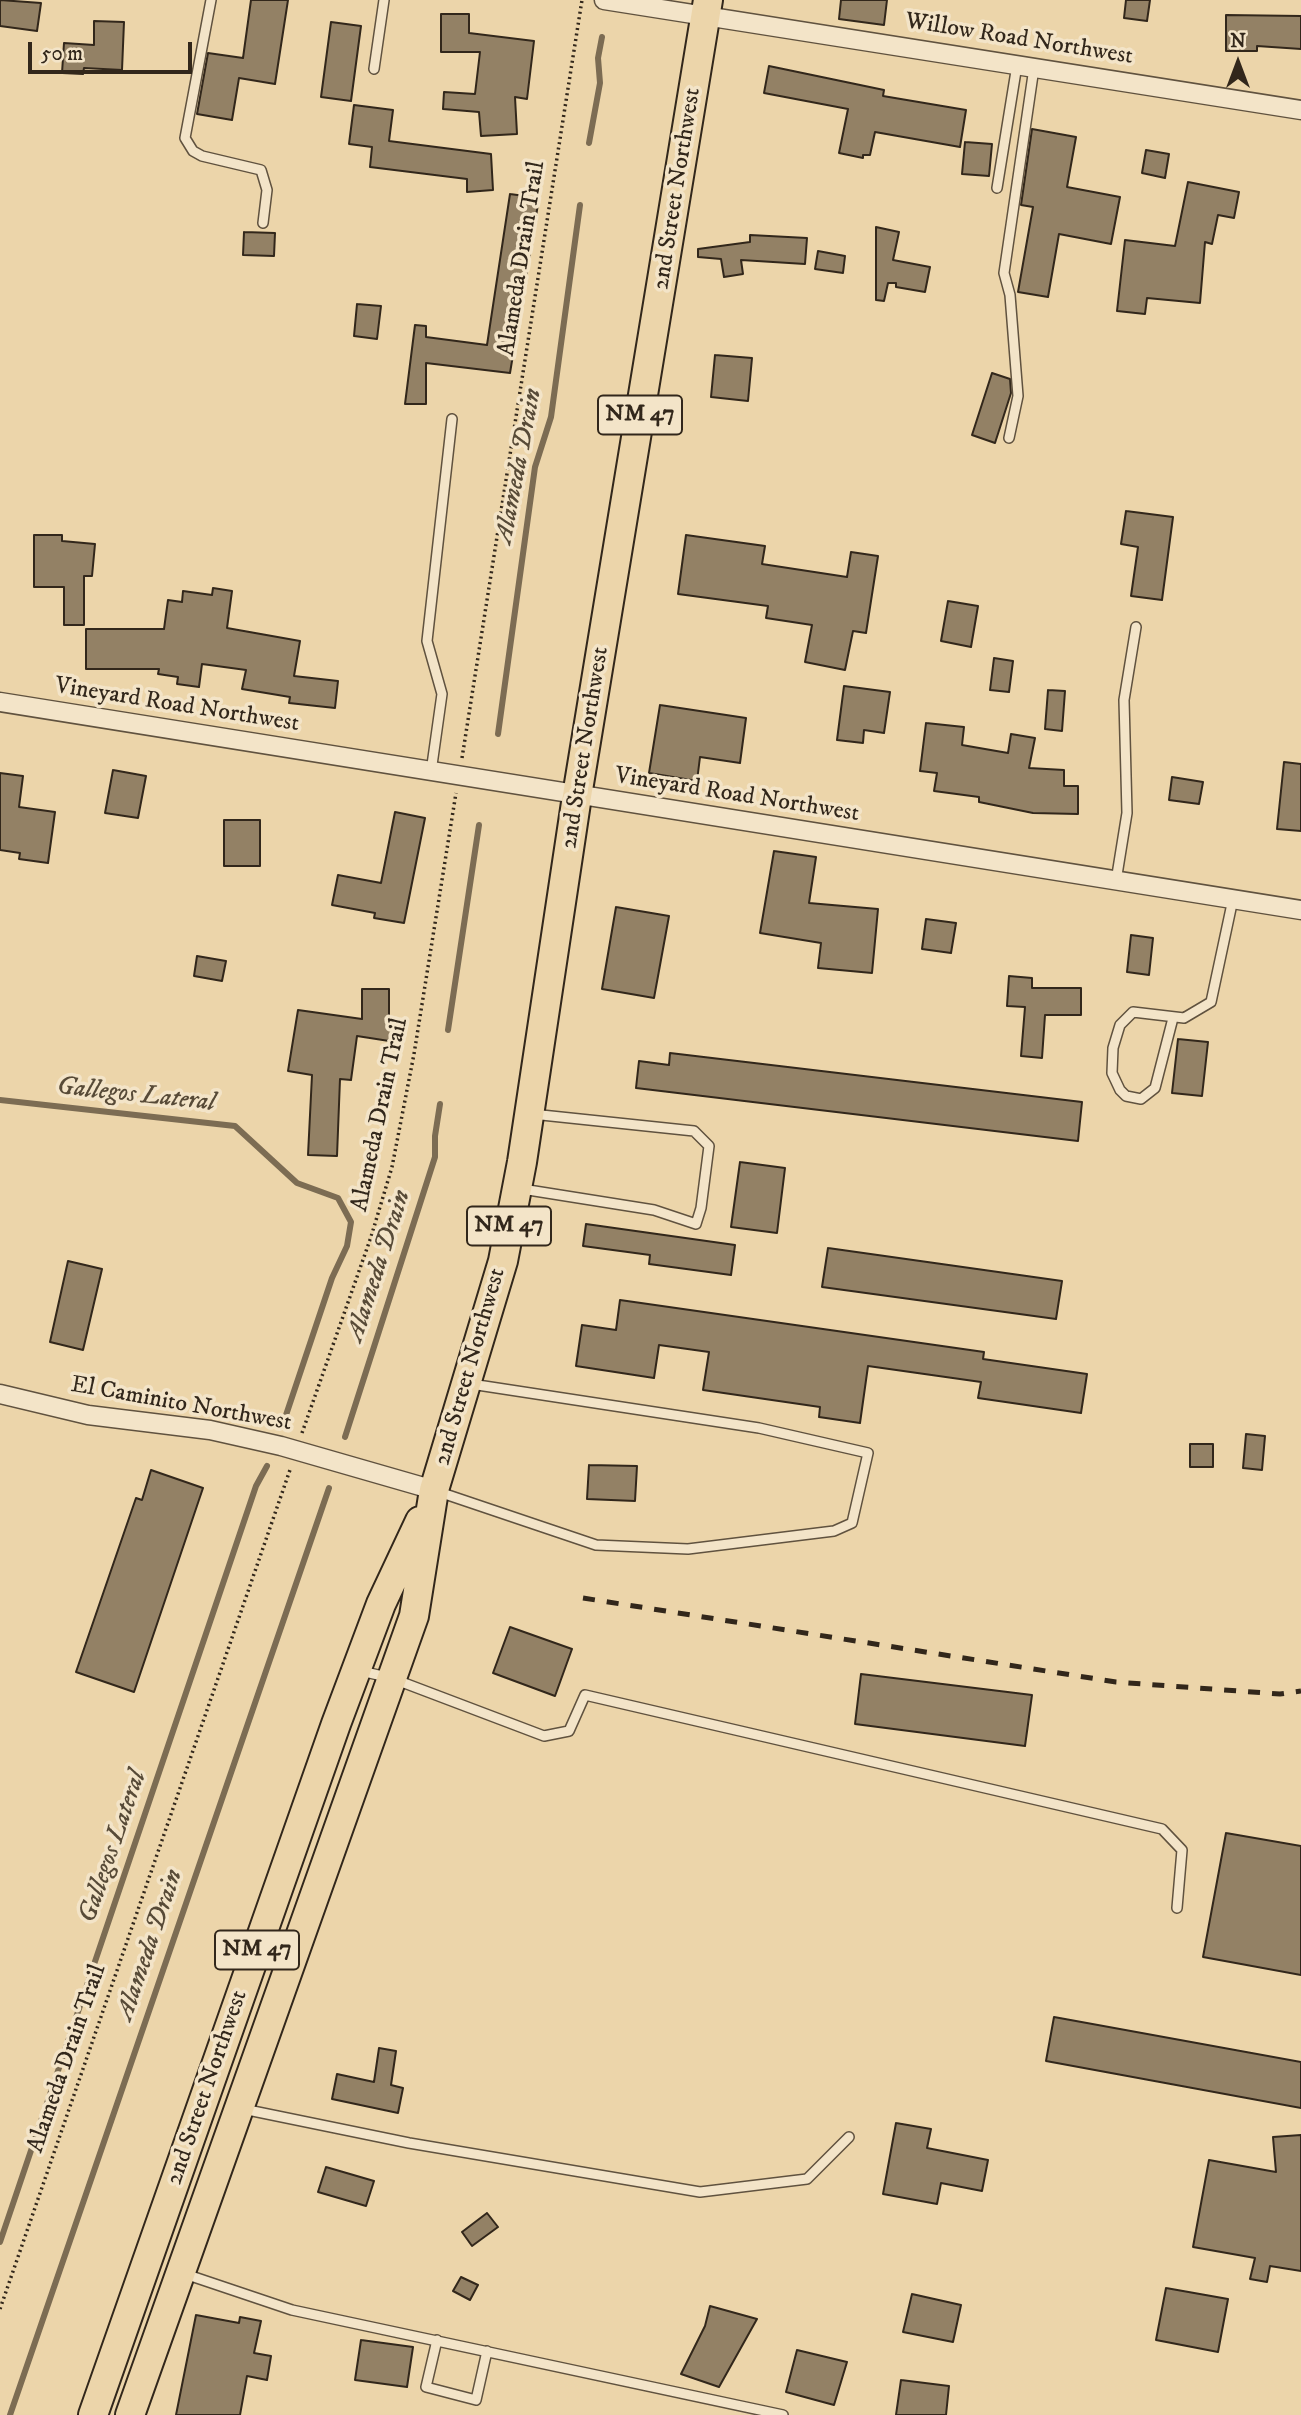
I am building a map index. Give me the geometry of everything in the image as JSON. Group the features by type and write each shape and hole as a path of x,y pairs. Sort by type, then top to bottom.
{"main road":[{"name":"2nd Street Northwest","path":"130,2415 414,1616 434,1490 503,1261 707,8"},
{"name":"2nd Street Northwest","path":"93,2415 356,1670 382,1604 434,1490"}],"street":[{"name":"Willow Road Northwest","path":"604,0 707,8 1026,66 1301,110"},
{"name":"Vineyard Road Northwest","path":"0,702 1301,910"},
{"name":"El Caminito Northwest","path":"0,1394 88,1415 210,1430 269,1443 434,1490"}],"lane":[{"path":"212,0 185,138 193,151 202,156 261,170 267,190 263,223"},
{"path":"374,69 384,0"},
{"path":"997,188 1026,66"},
{"path":"1009,438 1018,396 1010,295 1004,273 1026,66"},
{"path":"431,772 442,694 427,641 452,419"},
{"path":"1116,881 1127,813 1128,753 1124,700 1136,627"},
{"path":"1173,1018 1155,1088 1141,1099 1126,1096 1112,1073 1111,1060 1120,1025 1133,1012 1173,1018 1192,1014 1211,1002 1233,899"},
{"path":"517,1188 654,1210 696,1224 701,1208 709,1146 694,1130 529,1114"},
{"path":"434,1490 596,1545 688,1549 834,1531 852,1522 868,1453 759,1428 466,1383"},
{"path":"356,1670 391,1678 544,1736 569,1731 585,1695 1162,1829 1182,1850 1177,1908"},
{"path":"238,2108 409,2143 701,2192 807,2179 849,2137"},
{"path":"180,2273 292,2310 783,2415"},
{"path":"437,2340 426,2387 476,2400 487,2351"}],"path":[{"name":"Alameda Drain Trail","path":"462,758 582,0"},
{"name":"Alameda Drain Trail","path":"302,1434 371,1237 392,1167 414,1054 456,794"},
{"name":"Alameda Drain Trail","path":"0,2309 292,1463"}],"building":[{"path":"0,0 41,3 37,31 0,26"},
{"path":"251,0 288,0 275,84 239,78 232,120 197,114 208,53 243,58"},
{"path":"841,0 887,0 884,25 839,19"},
{"path":"1126,0 1150,0 1147,21 1124,18"},
{"path":"441,14 469,14 469,33 534,41 527,99 515,97 517,134 481,136 479,112 443,109 444,92 475,94 480,52 441,52"},
{"path":"1226,15 1301,16 1301,49 1257,46 1257,51 1226,51"},
{"path":"94,21 124,22 122,70 84,68 83,74 62,73 64,43 94,45"},
{"path":"331,22 361,26 351,101 321,97"},
{"path":"769,66 884,90 883,96 966,110 960,147 875,132 870,155 863,155 863,158 839,153 848,109 764,93"},
{"path":"354,105 393,110 389,141 491,154 493,190 467,192 467,179 370,167 372,147 349,144"},
{"path":"1032,129 1076,137 1067,187 1120,197 1111,244 1059,234 1048,297 1018,292 1033,207 1021,205"},
{"path":"965,142 992,144 989,176 962,174"},
{"path":"1146,150 1169,154 1165,178 1142,173"},
{"path":"1188,182 1239,192 1234,218 1218,215 1212,244 1205,242 1200,303 1147,298 1145,314 1117,311 1125,240 1175,246"},
{"path":"510,194 539,198 510,373 426,363 426,404 405,404 415,325 426,326 426,337 487,345"},
{"path":"876,227 899,232 893,260 930,267 925,292 888,283 884,301 876,300"},
{"path":"244,232 275,233 274,256 243,255"},
{"path":"750,235 807,238 805,264 741,260 743,274 724,277 721,259 698,257 698,249 750,242"},
{"path":"818,251 845,256 843,273 815,269"},
{"path":"357,304 381,306 377,339 354,336"},
{"path":"715,355 752,358 748,401 711,397"},
{"path":"992,373 1010,379 1011,393 995,443 972,435"},
{"path":"1126,511 1173,517 1162,600 1131,596 1138,547 1121,544"},
{"path":"34,535 62,535 62,541 95,544 92,576 84,576 84,625 64,625 64,587 34,587"},
{"path":"686,535 765,546 762,564 847,577 851,552 878,556 866,633 853,631 845,670 805,662 812,625 766,618 768,606 678,594"},
{"path":"213,588 232,591 227,628 300,641 294,676 338,681 335,708 289,703 290,697 242,689 246,670 202,664 199,687 177,684 178,677 158,674 159,669 86,669 86,629 164,629 168,600 182,602 183,591 212,595"},
{"path":"948,601 978,606 971,647 941,641"},
{"path":"994,658 1013,661 1009,692 990,690"},
{"path":"844,686 890,692 884,733 864,730 863,743 837,740"},
{"path":"1048,690 1065,691 1062,731 1045,729"},
{"path":"660,705 746,718 740,763 700,757 697,781 649,773"},
{"path":"926,723 964,727 962,745 1008,753 1011,734 1035,738 1029,768 1064,770 1064,786 1078,786 1078,814 1033,813 979,802 979,797 934,791 937,773 920,771"},
{"path":"1284,762 1301,764 1301,831 1277,829"},
{"path":"113,770 146,776 138,818 105,813"},
{"path":"0,773 23,776 19,807 55,812 48,863 19,859 20,853 0,850"},
{"path":"1172,777 1203,782 1199,804 1169,800"},
{"path":"395,812 425,818 404,923 374,918 375,913 332,905 338,875 381,883"},
{"path":"224,820 260,820 260,866 224,866"},
{"path":"774,851 816,857 809,903 878,909 872,973 818,968 821,943 760,933"},
{"path":"616,907 669,916 654,998 602,989"},
{"path":"926,919 956,923 951,953 922,949"},
{"path":"1131,935 1153,938 1149,975 1127,972"},
{"path":"197,956 226,961 222,981 194,976"},
{"path":"1009,976 1032,978 1032,988 1081,988 1081,1015 1045,1015 1042,1058 1021,1056 1025,1007 1007,1006"},
{"path":"362,989 389,989 389,1023 404,1025 402,1043 357,1036 351,1080 340,1079 337,1156 308,1155 312,1075 288,1071 298,1010 362,1019"},
{"path":"1178,1039 1208,1042 1202,1096 1172,1093"},
{"path":"670,1053 1082,1102 1078,1141 636,1088 639,1061 669,1065"},
{"path":"740,1162 785,1168 777,1233 731,1227"},
{"path":"586,1224 735,1245 731,1275 649,1264 650,1255 583,1246"},
{"path":"828,1248 1062,1281 1056,1319 822,1287"},
{"path":"68,1261 102,1269 83,1350 50,1342"},
{"path":"620,1300 984,1352 983,1359 1087,1374 1081,1413 978,1398 981,1382 868,1366 860,1423 819,1417 820,1407 703,1390 709,1352 659,1345 654,1378 576,1366 582,1325 616,1330"},
{"path":"1246,1434 1265,1436 1262,1470 1243,1468"},
{"path":"1190,1444 1213,1444 1213,1467 1190,1467"},
{"path":"589,1465 637,1466 635,1501 587,1499"},
{"path":"151,1470 203,1488 134,1692 76,1672 136,1498 142,1500"},
{"path":"510,1627 572,1649 555,1696 493,1673"},
{"path":"861,1674 1032,1695 1025,1746 855,1724"},
{"path":"1226,1833 1301,1846 1301,1975 1203,1957"},
{"path":"1054,2017 1301,2062 1301,2108 1046,2061"},
{"path":"379,2048 396,2051 391,2085 403,2088 398,2113 332,2099 337,2074 374,2082"},
{"path":"896,2123 931,2129 927,2148 988,2160 982,2191 941,2183 937,2204 883,2194"},
{"path":"1301,2135 1301,2271 1270,2266 1267,2282 1250,2279 1255,2258 1193,2247 1209,2160 1276,2172 1273,2137"},
{"path":"326,2167 374,2181 366,2206 318,2192"},
{"path":"487,2213 498,2227 472,2246 462,2232"},
{"path":"461,2277 478,2285 470,2300 453,2291"},
{"path":"1166,2288 1228,2299 1218,2352 1156,2340"},
{"path":"912,2294 961,2305 953,2342 903,2332"},
{"path":"710,2306 757,2319 719,2387 681,2374 705,2326"},
{"path":"196,2315 239,2323 240,2317 261,2321 254,2353 271,2356 267,2380 247,2376 240,2415 176,2415"},
{"path":"361,2340 413,2347 407,2387 355,2380"},
{"path":"797,2350 847,2362 834,2405 786,2392"},
{"path":"901,2380 949,2386 946,2415 896,2415"}],"waterway":[{"name":"Alameda Drain","path":"589,143 600,83 598,58 602,37"},
{"name":"Alameda Drain","path":"498,734 535,467 551,417 580,205"},
{"name":"Alameda Drain","path":"448,1030 479,825"},
{"name":"Gallegos Lateral","path":"0,1100 235,1126 297,1183 338,1198 351,1222 347,1246 332,1278 283,1424"},
{"name":"Alameda Drain","path":"345,1437 435,1157 440,1104"},
{"name":"Gallegos Lateral","path":"0,2242 256,1486 267,1466"},
{"name":"Alameda Drain","path":"10,2415 329,1488"}],"railway":[{"path":"583,1598 1116,1682 1280,1694 1301,1691"}]}
